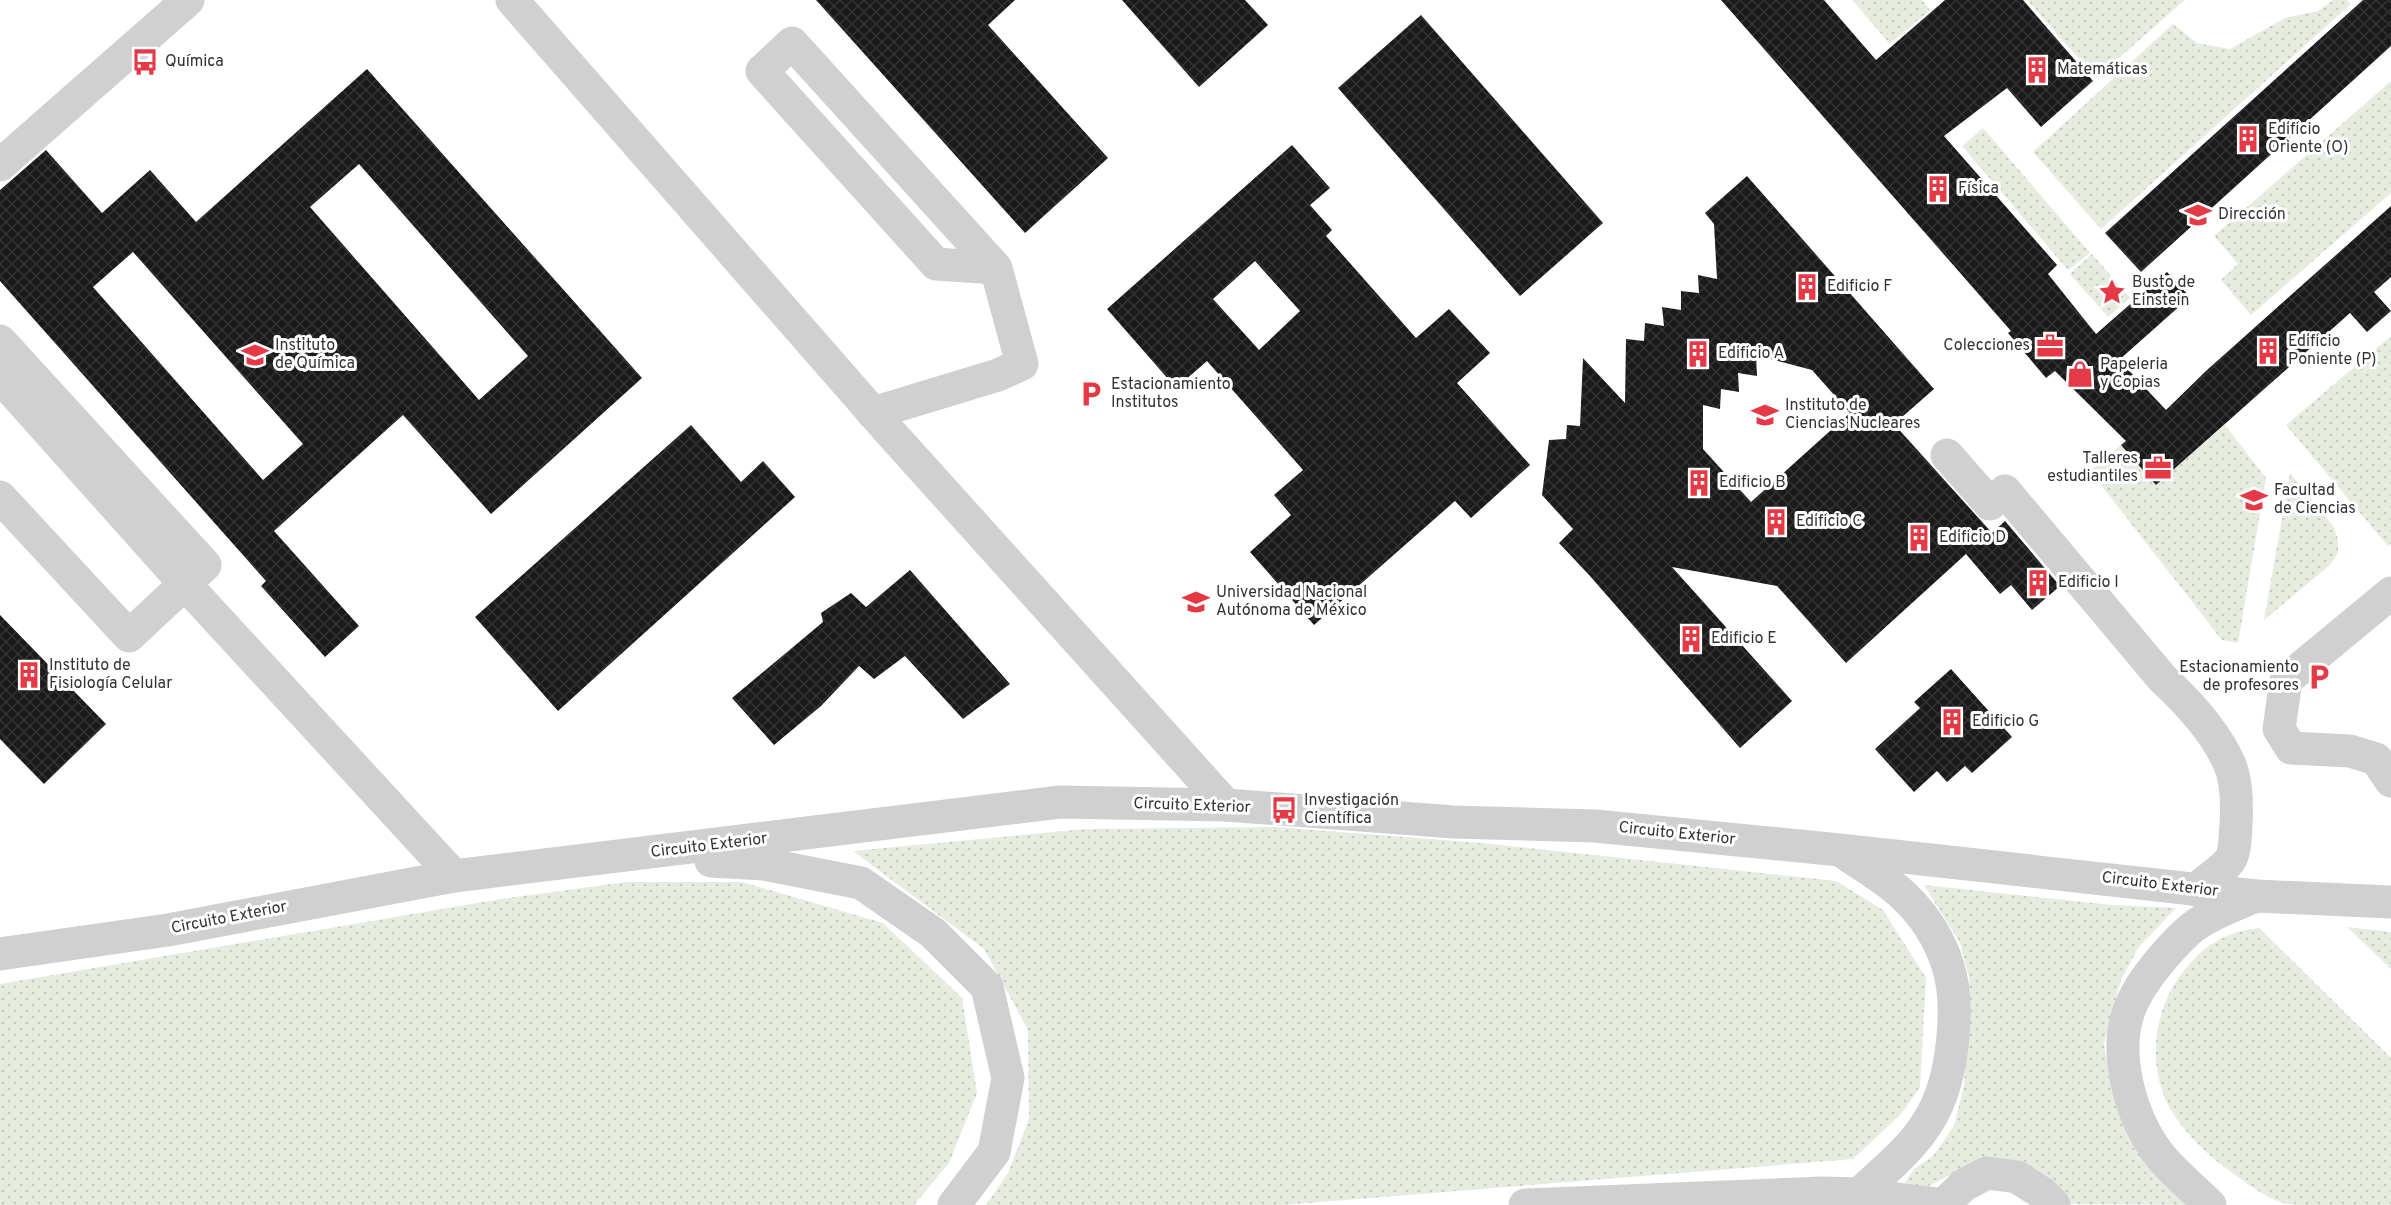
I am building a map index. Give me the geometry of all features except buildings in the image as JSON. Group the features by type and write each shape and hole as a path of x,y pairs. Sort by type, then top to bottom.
{"street":[{"path":"512,0 873,413 1226,805"},
{"path":"0,165 176,4"},
{"path":"873,413 998,375 1022,364 996,268 792,43 762,71 936,264 996,268"},
{"path":"0,341 205,565 129,636 0,497"},
{"path":"0,377 185,584 454,876"},
{"path":"1947,455 1990,504 2005,491 2162,678 2182,697 2220,746 2231,767 2236,813 2235,838 2230,859 2195,890"},
{"path":"2391,593 2286,680 2278,729 2291,748 2350,751 2376,759 2391,781"},
{"name":"Circuito Exterior","path":"0,954 168,930 454,876 1060,802 1226,805 1454,822 1595,826 1840,850 2256,896 2390,900"},
{"path":"1838,1197 1911,1146 1937,1105 1950,1060 1954,1005 1948,966 1931,927 1904,896 1840,850"},
{"path":"628,856 764,864 861,883 933,933 987,987 1008,1078 994,1152 954,1205"},
{"path":"2210,1205 2161,1157 2138,1118 2126,1082 2124,1041 2126,1022 2132,1002 2146,978 2176,942 2196,925 2256,896"},
{"path":"1525,1205 1838,1197 1944,1205 1964,1185 1987,1173 2017,1177 2042,1193 2054,1205"}],"shaded area":[{"path":"1852,0 1922,0 1930,10 1890,44"},
{"path":"2027,0 2185,0 2096,78"},
{"path":"2333,0 2347,0 2351,4 2101,229 2033,152 2173,24 2197,43 2230,49 2285,18 2318,11"},
{"path":"2391,81 2391,193 2251,315 2221,280 2238,264 2214,236"},
{"path":"1983,128 2090,253 2068,270 1962,146"},
{"path":"2092,254 2130,298 2108,317 2070,274"},
{"path":"2391,336 2391,544 2388,546 2286,425"},
{"path":"2225,425 2266,478 2238,643 2222,640 2090,471 2121,445 2156,485"},
{"path":"2290,473 2333,526 2338,539 2338,553 2330,565 2264,620"},
{"path":"1276,827 1481,843 1836,881 1883,910 1926,978 1920,1087 1902,1113 1853,1159 1283,1205 986,1205 1008,1173 1029,1119 1028,1030 984,949 853,851 1086,829"},
{"path":"627,882 742,882 883,923 962,998 977,1093 949,1163 914,1205 0,1205 0,984 501,899"},
{"path":"1924,885 2112,905 2176,908 2138,948 2121,980 2104,1044 2111,1089 2121,1118 2144,1152 2193,1205 2071,1204 2046,1185 1988,1163 1948,1176 1927,1187 1905,1183 1914,1169 1933,1156 1954,1126 1964,1086 1969,977 1960,943"},
{"path":"2347,927 2391,932 2391,969"},
{"path":"2259,928 2391,1058 2391,1205 2293,1205 2273,1199 2219,1163 2201,1147 2185,1130 2163,1094 2158,1076 2156,1039 2159,1021 2173,987 2183,972 2207,947 2236,933"}],"place":[{"name":"Química","path":"145,62"},
{"name":"Matemáticas","path":"2037,70"},
{"name":"Edificio Oriente (O)","path":"2248,139"},
{"name":"Física","path":"1938,189"},
{"name":"Dirección","path":"2198,215"},
{"name":"Edificio F","path":"1807,287"},
{"name":"Busto de Einstein","path":"2112,292"},
{"name":"Colecciones","path":"2050,346"},
{"name":"Edificio Poniente (P)","path":"2268,351"},
{"name":"Edificio A","path":"1698,354"},
{"name":"Instituto de Química","path":"255,355"},
{"name":"Papeleria y Copias","path":"2080,374"},
{"name":"Estacionamiento Institutos","path":"1091,394"},
{"name":"Instituto de Ciencias Nucleares","path":"1765,415"},
{"name":"Talleres estudiantiles","path":"2158,468"},
{"name":"Edificio B","path":"1699,483"},
{"name":"Facultad de Ciencias","path":"2254,500"},
{"name":"Edificio C","path":"1776,522"},
{"name":"Edificio D","path":"1919,538"},
{"name":"Edificio I","path":"2038,583"},
{"name":"Universidad Nacional Autónoma de México","path":"1196,602"},
{"name":"Edificio E","path":"1691,639"},
{"name":"Instituto de Fisiología Celular","path":"29,675"},
{"name":"Estacionamiento de profesores","path":"2319,677"},
{"name":"Edificio G","path":"1952,722"},
{"name":"Investigación Científica","path":"1284,810"}]}
